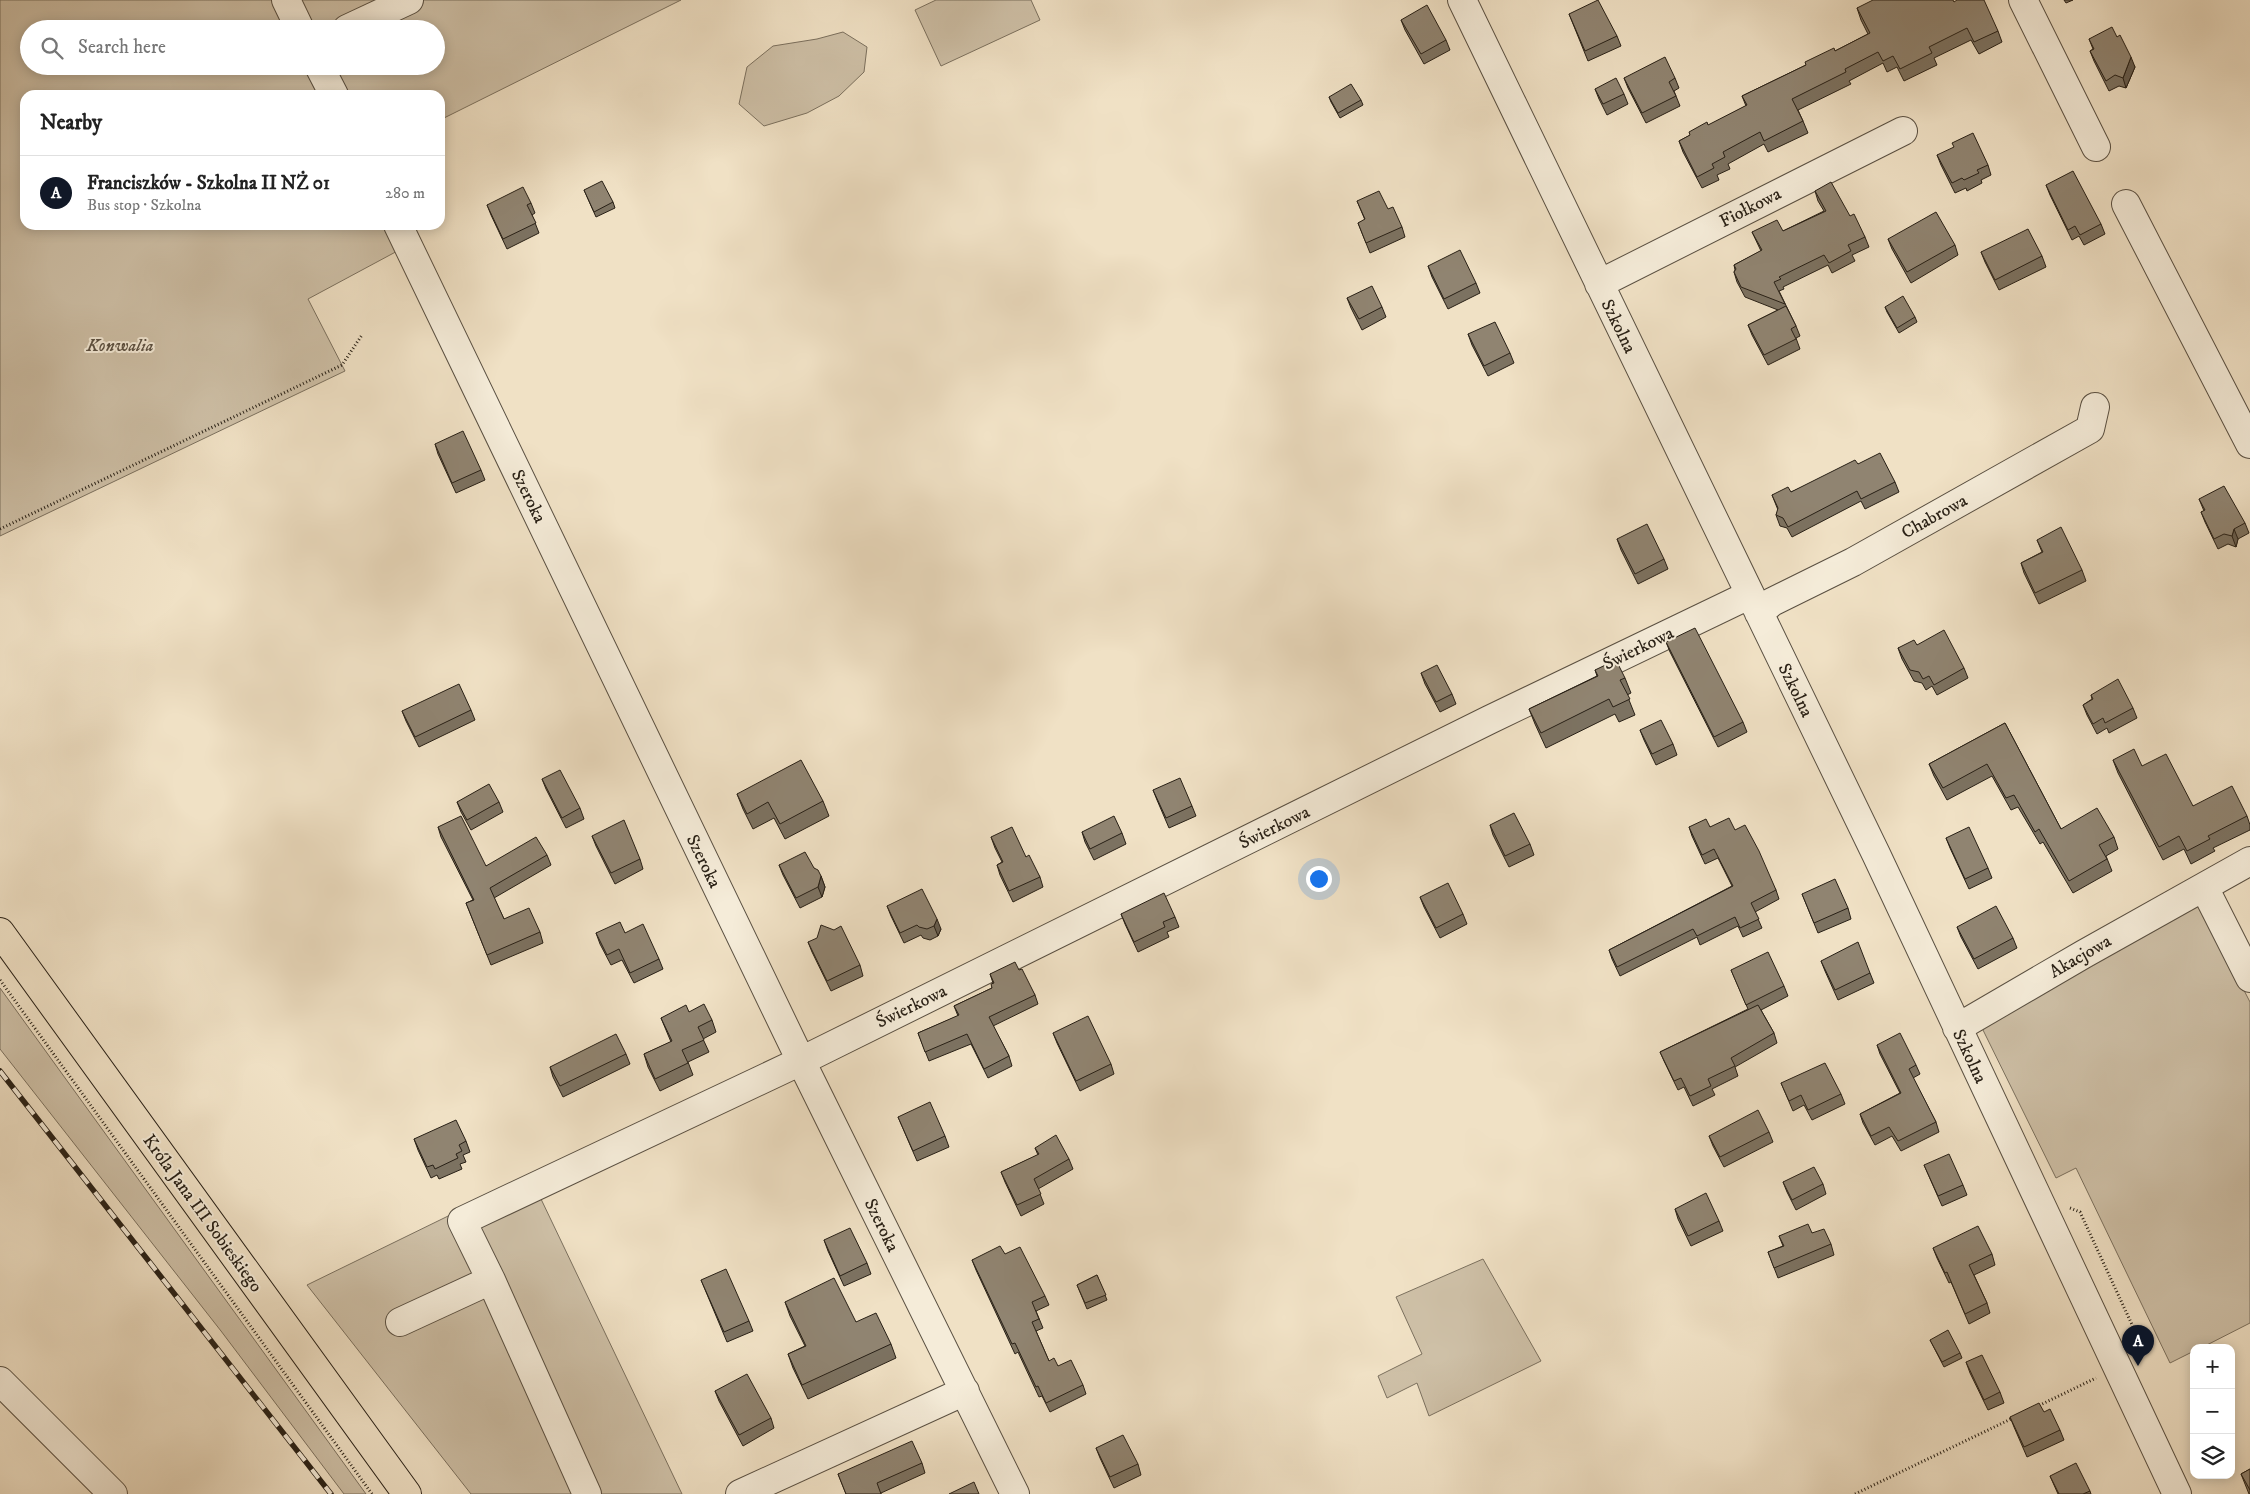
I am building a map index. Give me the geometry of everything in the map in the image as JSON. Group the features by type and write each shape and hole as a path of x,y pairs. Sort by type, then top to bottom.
{"main road":[{"name":"Króla Jana III Sobieskiego","path":"0,932 406,1494"}],"street":[{"path":"286,0 296,20"},
{"path":"367,20 409,0"},
{"name":"Szkolna","path":"1462,0 1876,854 2177,1494"},
{"path":"2023,0 2096,147"},
{"path":"324,75 331,90"},
{"name":"Fiołkowa","path":"1599,284 1903,131"},
{"path":"2126,204 2250,444"},
{"name":"Szeroka","path":"400,230 801,1061 1015,1494"},
{"name":"Chabrowa","path":"1754,604 1772,602 1853,562 2090,429 2096,407"},
{"name":"Świerkowa","path":"491,1280 462,1221 801,1061 1480,725 1754,604"},
{"name":"Akacjowa","path":"1957,1028 2250,861"},
{"path":"2204,887 2250,978"},
{"path":"400,1322 491,1280 587,1494"},
{"path":"0,1380 113,1494"},
{"path":"740,1494 965,1391"}],"path":[{"path":"0,529 342,365 362,335"},
{"path":"0,980 372,1494"},
{"path":"2034,1408 2121,1376"},
{"path":"1855,1494 2016,1417"}],"green space":[{"name":"Konwalia","path":"0,0 681,0 445,118 445,90 20,90 20,230 393,230 403,248 308,299 345,371 0,536"},
{"path":"936,0 1031,0 1040,20 941,66 915,10"},
{"path":"843,32 867,47 864,72 839,96 807,113 764,126 739,104 747,67 773,46 817,39"},
{"path":"2198,901 2250,1002 2250,1323 2209,1344 2190,1344 2190,1353 2170,1363 2076,1168 2056,1178 1982,1028"},
{"path":"0,988 366,1494 344,1494 221,1331 0,1049"},
{"path":"530,1176 682,1494 471,1494 307,1285"},
{"path":"1483,1259 1541,1361 1429,1416 1417,1383 1387,1398 1378,1376 1422,1354 1396,1297"}],"building":[{"path":"1598,0 1617,36 1585,51 1569,14"},
{"path":"1873,0 1953,0 1954,2 1957,0 1984,0 1998,31 1974,42 1967,28 1929,47 1932,53 1900,69 1893,56 1883,61 1878,52 1845,69 1846,72 1792,99 1803,121 1764,141 1760,132 1723,152 1725,157 1712,164 1714,168 1697,177 1679,141 1690,135 1689,132 1707,122 1708,125 1747,105 1742,96 1806,65 1805,62 1834,48 1835,51 1870,33 1857,8"},
{"path":"1427,5 1446,40 1421,54 1401,20"},
{"path":"2112,27 2117,37 2120,35 2131,57 2123,78 2115,75 2106,81 2090,51 2094,49 2089,39"},
{"path":"1665,57 1675,78 1669,82 1676,96 1642,113 1624,78"},
{"path":"1616,78 1624,94 1603,104 1595,89"},
{"path":"1351,84 1361,100 1338,113 1329,97"},
{"path":"1973,133 1988,165 1977,170 1979,173 1952,183 1937,155 1954,147 1952,143"},
{"path":"2073,171 2101,224 2080,235 2075,226 2068,230 2046,185"},
{"path":"602,181 613,202 594,212 584,190"},
{"path":"1831,182 1850,216 1854,214 1865,237 1848,245 1851,251 1829,263 1824,255 1779,277 1781,279 1774,282 1785,304 1741,287 1734,272 1736,269 1734,265 1762,250 1752,232 1777,220 1783,231 1826,211 1815,191"},
{"path":"523,187 531,203 527,205 536,223 503,239 487,205"},
{"path":"1379,191 1388,209 1393,207 1402,227 1366,243 1358,223 1365,219 1357,201"},
{"path":"1936,212 1955,245 1907,272 1888,239"},
{"path":"2028,229 2042,256 1995,280 1981,252"},
{"path":"1460,250 1476,283 1444,299 1428,266"},
{"path":"1372,286 1382,307 1359,319 1347,298"},
{"path":"1903,296 1915,317 1897,328 1885,307"},
{"path":"1786,306 1796,326 1791,329 1796,339 1764,355 1748,325"},
{"path":"1495,322 1510,353 1484,366 1468,334"},
{"path":"463,431 481,470 452,483 435,444"},
{"path":"1880,453 1895,482 1861,499 1857,491 1788,527 1783,518 1776,515 1778,508 1772,495 1788,487 1791,492 1855,460 1858,464"},
{"path":"2224,486 2245,523 2234,529 2232,536 2224,534 2214,539 2201,512 2205,510 2199,499"},
{"path":"1647,524 1664,559 1635,574 1617,539"},
{"path":"2061,527 2082,570 2035,593 2021,563 2043,552 2037,540"},
{"path":"1695,628 1743,722 1714,737 1666,642"},
{"path":"1944,630 1964,668 1934,685 1929,676 1923,679 1919,672 1910,670 1898,648 1914,640 1917,645"},
{"path":"1616,660 1625,678 1620,680 1630,699 1613,707 1609,699 1541,733 1529,709 1598,676 1595,670"},
{"path":"1437,665 1452,694 1436,702 1421,673"},
{"path":"2118,679 2133,708 2105,723 2103,718 2093,724 2083,705 2093,699 2091,695"},
{"path":"459,684 471,710 415,737 402,711"},
{"path":"1661,720 1673,744 1652,754 1640,730"},
{"path":"2005,723 2061,829 2097,808 2114,837 2099,845 2107,859 2069,881 2039,829 2035,832 2014,795 2006,798 1987,764 1943,788 1929,764"},
{"path":"2134,749 2142,766 2166,754 2193,806 2232,786 2247,816 2208,836 2210,839 2187,851 2179,836 2159,847 2113,760"},
{"path":"801,760 823,801 780,824 768,802 747,814 737,794"},
{"path":"560,770 580,808 562,818 542,779"},
{"path":"1180,778 1192,806 1166,818 1153,790"},
{"path":"489,784 499,802 467,820 457,802"},
{"path":"1514,813 1530,844 1505,856 1490,825"},
{"path":"461,816 486,866 536,837 547,855 490,888 504,919 529,908 540,932 487,955 466,903 474,900 438,827"},
{"path":"1114,816 1122,833 1090,849 1082,832"},
{"path":"1729,818 1735,830 1745,825 1776,890 1751,903 1759,919 1740,928 1735,917 1697,936 1693,929 1617,967 1609,950 1733,886 1714,849 1702,855 1689,827 1706,819 1710,827"},
{"path":"624,820 640,859 611,873 592,836"},
{"path":"1012,827 1026,857 1029,855 1040,877 1009,891 997,865 1003,862 991,837"},
{"path":"1969,827 1988,868 1965,879 1946,838"},
{"path":"805,852 821,876 818,887 796,898 779,865"},
{"path":"1835,879 1848,908 1814,923 1802,894"},
{"path":"1448,883 1463,914 1436,928 1420,897"},
{"path":"922,889 937,919 934,926 927,929 917,925 900,933 887,906"},
{"path":"1164,893 1175,917 1163,922 1165,927 1134,942 1121,914"},
{"path":"1996,906 2013,938 1974,959 1957,927"},
{"path":"620,922 625,933 643,924 659,959 630,973 619,949 607,955 596,933"},
{"path":"821,925 834,930 841,926 860,965 827,981 808,942 817,938"},
{"path":"1858,942 1870,973 1835,990 1821,961"},
{"path":"1768,952 1784,986 1746,1005 1731,970"},
{"path":"1015,962 1019,970 1022,969 1035,995 989,1017 1009,1056 984,1069 967,1034 925,1052 918,1033 959,1015 954,1006 992,988 991,984 994,983 990,974"},
{"path":"704,1004 712,1020 698,1027 704,1040 682,1050 688,1063 655,1079 644,1054 672,1041 661,1018 686,1005 689,1012"},
{"path":"1758,1005 1774,1033 1731,1058 1735,1066 1708,1079 1711,1086 1690,1096 1681,1078 1674,1081 1660,1052"},
{"path":"1088,1016 1111,1064 1076,1081 1053,1033"},
{"path":"1900,1033 1916,1065 1909,1069 1936,1122 1898,1141 1889,1127 1871,1136 1860,1114 1901,1093 1877,1045"},
{"path":"616,1034 626,1054 560,1086 550,1067"},
{"path":"1825,1063 1841,1094 1808,1110 1801,1095 1789,1101 1781,1083"},
{"path":"930,1102 945,1136 913,1151 898,1117"},
{"path":"1758,1110 1769,1132 1720,1157 1709,1136"},
{"path":"456,1120 466,1141 459,1145 462,1151 456,1154 458,1158 435,1169 433,1165 427,1167 414,1139"},
{"path":"1056,1135 1069,1159 1034,1179 1041,1194 1017,1205 1001,1172 1039,1154 1035,1148"},
{"path":"1949,1154 1963,1185 1938,1196 1924,1165"},
{"path":"1814,1167 1823,1184 1792,1200 1783,1182"},
{"path":"1706,1193 1719,1221 1688,1236 1675,1209"},
{"path":"1808,1224 1812,1233 1824,1229 1831,1244 1774,1268 1768,1252 1784,1246 1779,1236"},
{"path":"1978,1226 1992,1254 1969,1265 1987,1303 1965,1314 1947,1272 1945,1273 1933,1248"},
{"path":"850,1228 867,1263 840,1276 824,1240"},
{"path":"1000,1246 1005,1254 1020,1247 1045,1296 1032,1302 1039,1319 1032,1322 1049,1361 1054,1358 1058,1366 1071,1360 1083,1385 1046,1403 1038,1386 1036,1387 1015,1343 1012,1344 972,1260"},
{"path":"726,1269 749,1321 724,1332 701,1280"},
{"path":"1097,1275 1106,1295 1085,1303 1077,1285"},
{"path":"834,1278 856,1322 876,1313 891,1344 802,1385 788,1354 806,1346 785,1302"},
{"path":"1948,1330 1960,1353 1942,1362 1930,1340"},
{"path":"1982,1355 2000,1392 1984,1400 1966,1362"},
{"path":"747,1374 771,1418 739,1435 715,1391"},
{"path":"2039,1403 2044,1412 2050,1409 2060,1430 2024,1447 2010,1417"},
{"path":"1123,1435 1138,1464 1110,1477 1096,1448"},
{"path":"912,1441 922,1463 877,1483 881,1494 846,1494 838,1474"},
{"path":"2076,1463 2090,1491 2083,1494 2059,1494 2050,1476"},
{"path":"2250,1469 2250,1490 2241,1474"},
{"path":"974,1482 979,1494 949,1494"}],"railway":[{"path":"0,1071 331,1494"}],"place":[{"name":"Franciszków - Szkolna II NŻ 01","path":"2138,1366"}]}
